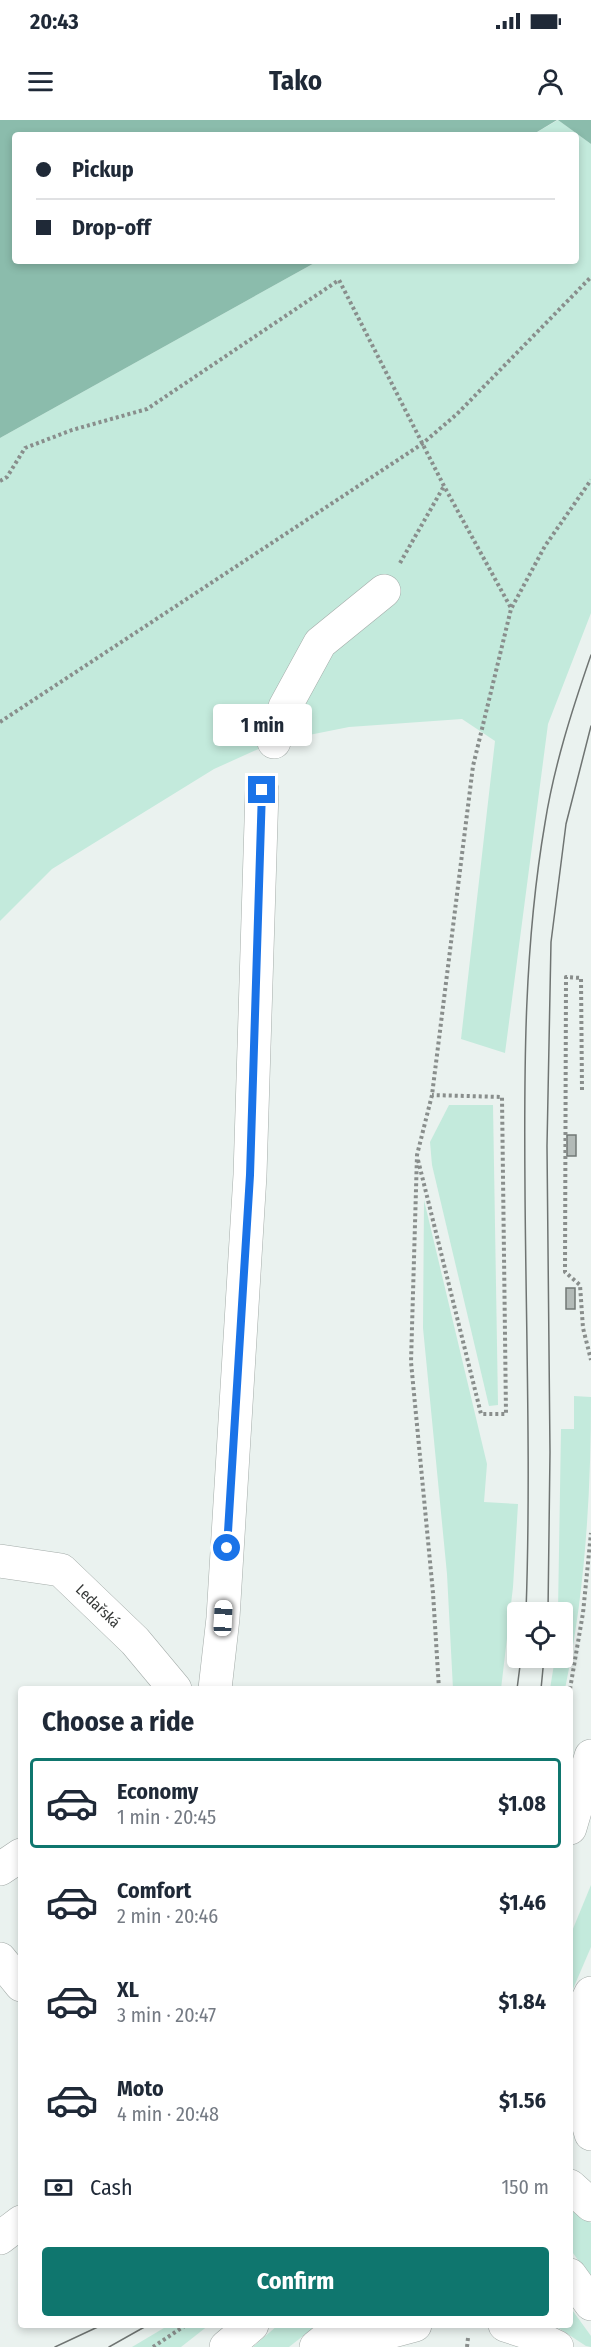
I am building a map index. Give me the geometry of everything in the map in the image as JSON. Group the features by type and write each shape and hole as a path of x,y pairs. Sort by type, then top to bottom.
{"main road":[{"path":"274,742 285,707 320,643 384,591"},
{"path":"215,1686 223,1618 250,1175 262,790"},
{"name":"Ledařská","path":"0,1561 61,1570 135,1641 172,1686"},
{"path":"573,1818 591,1756"},
{"path":"0,1869 18,1857"},
{"path":"0,1959 18,1981"},
{"path":"573,2030 591,1993"},
{"path":"591,2013 582,2091 591,2134"},
{"path":"573,2189 591,2205"},
{"path":"0,2238 18,2224"},
{"path":"573,2279 591,2304"},
{"path":"225,2347 248,2328"},
{"path":"316,2347 339,2328"},
{"path":"334,2347 404,2328"},
{"path":"514,2328 557,2347"}],"path":[{"path":"0,722 422,444 457,414 591,277"},
{"path":"0,481 7,477 26,448 72,430 147,409 339,280 422,444 511,609"},
{"path":"439,1686 433,1593 411,1362 417,1155 432,1095 473,766 511,609 545,546 591,480"},
{"path":"384,591 444,486"},
{"path":"582,1090 581,978 566,977 565,1272 580,1285 583,1328 591,1360"},
{"path":"417,1155 482,1414 506,1414 502,1097 432,1095"},
{"path":"571,1686 583,1613 591,1533"},
{"path":"153,2347 182,2328"},
{"path":"467,2347 468,2338"}],"shaded area":[{"path":"0,120 557,120 537,132 12,132 12,264 313,264 0,438"},
{"path":"558,120 574,132 537,132"},
{"path":"558,120 591,120 591,144 579,135 579,132 574,132"},
{"path":"579,135 591,144 591,613 548,724 505,1053 461,1039 495,741 462,719 349,727 274,742 214,769 52,869 0,921 0,438 313,264 579,264"},
{"path":"449,1105 493,1105 498,1405 489,1406 432,1165 430,1142"},
{"path":"424,1200 487,1464 484,1502 518,1504 513,1587 511,1602 507,1602 507,1638 501,1686 453,1686 447,1574 423,1328"},
{"path":"574,1396 591,1397 586,1543 573,1647 573,1602 558,1602 561,1429 574,1429"},
{"path":"553,1668 569,1668 566,1686 550,1686"},
{"path":"591,1885 591,1947 573,1989 573,1929"},
{"path":"573,2206 591,2223 591,2278 573,2253"},
{"path":"573,2311 591,2336 591,2347 559,2328 573,2328"},
{"path":"164,2328 205,2328 181,2347 132,2347"},
{"path":"275,2328 313,2328 289,2347 253,2347"}],"building":[{"path":"567,1135 576,1135 576,1156 567,1156"},
{"path":"566,1288 575,1288 575,1309 566,1309"}],"tram line":[{"path":"526,1602 528,1454 525,1098 529,960 538,869 553,780 591,655"},
{"path":"548,1602 550,1452 547,1146 551,942 566,824 591,726"},
{"path":"517,1686 520,1668"},
{"path":"541,1686 543,1668"},
{"path":"55,2347 96,2328"},
{"path":"109,2347 143,2328"}],"route":[{"path":"227,1548 250,1175 262,790"}]}
